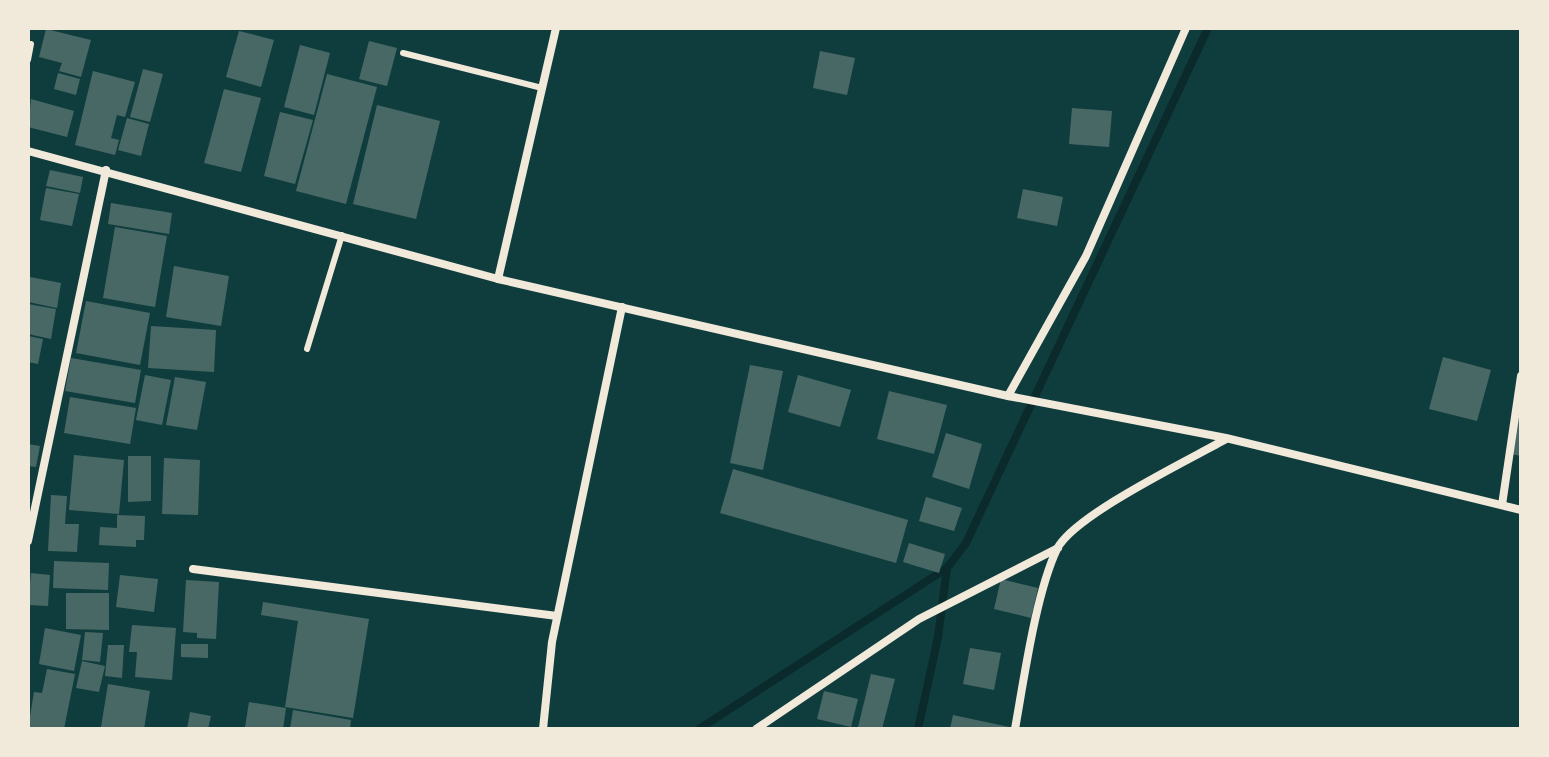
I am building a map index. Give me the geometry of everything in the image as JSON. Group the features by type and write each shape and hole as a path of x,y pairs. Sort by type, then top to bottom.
{"street":[{"path":"498,279 556,28"},
{"path":"1008,396 1086,256 1186,28"},
{"path":"28,151 498,279 1008,396 1226,438 1521,510"},
{"path":"28,541 106,170"},
{"path":"543,729 557,616 622,307"},
{"path":"1502,505 1521,376"},
{"path":"756,729 919,619 976,587 1058,548 1088,519 1226,438"},
{"path":"1015,729 1028,661 1058,548"},
{"path":"193,569 557,616"}],"lane":[{"path":"28,60 31,44"},
{"path":"403,53 542,88"},
{"path":"307,349 342,235"}],"building":[{"path":"46,29 91,40 81,77 59,71 62,63 39,57"},
{"path":"239,31 274,40 261,87 226,77"},
{"path":"369,41 397,48 387,86 359,79"},
{"path":"300,45 330,53 314,115 284,107"},
{"path":"820,51 855,58 847,95 813,88"},
{"path":"143,69 163,74 150,122 130,117"},
{"path":"93,71 135,82 125,117 117,115 111,138 119,140 115,155 75,145"},
{"path":"58,73 80,79 76,95 54,89"},
{"path":"327,74 377,87 346,204 296,191"},
{"path":"224,89 261,98 241,172 204,163"},
{"path":"31,99 74,111 67,137 28,127"},
{"path":"377,105 440,121 416,219 353,204"},
{"path":"1072,108 1112,111 1109,147 1069,144"},
{"path":"280,112 313,120 295,184 264,176"},
{"path":"127,118 149,124 141,156 118,150"},
{"path":"50,170 83,177 80,193 46,186"},
{"path":"46,188 79,194 72,226 40,220"},
{"path":"1023,189 1063,197 1057,226 1017,218"},
{"path":"111,203 172,213 169,234 108,224"},
{"path":"115,227 167,236 155,307 103,298"},
{"path":"174,266 229,276 221,326 166,317"},
{"path":"30,277 61,283 57,308 28,302"},
{"path":"86,301 150,313 140,365 76,353"},
{"path":"28,304 56,309 51,339 28,334"},
{"path":"151,326 216,330 214,372 148,368"},
{"path":"28,336 43,339 38,364 28,362"},
{"path":"1443,357 1491,370 1477,421 1429,409"},
{"path":"71,358 141,370 135,403 65,391"},
{"path":"750,365 783,371 763,470 730,463"},
{"path":"145,375 171,380 162,425 136,420"},
{"path":"798,375 851,390 840,427 788,412"},
{"path":"175,377 206,382 197,430 166,425"},
{"path":"889,391 947,405 934,454 877,439"},
{"path":"70,397 136,408 130,444 64,433"},
{"path":"1521,411 1521,456 1511,454"},
{"path":"946,433 982,444 969,489 932,477"},
{"path":"28,444 40,446 36,467 28,466"},
{"path":"74,455 124,460 119,514 69,510"},
{"path":"128,456 151,456 151,501 128,502"},
{"path":"164,458 200,460 198,515 162,514"},
{"path":"733,469 908,520 896,563 720,513"},
{"path":"51,495 67,496 65,524 79,524 77,552 48,551"},
{"path":"926,497 962,508 954,531 919,521"},
{"path":"117,515 145,516 144,540 136,540 136,547 99,545 100,527 117,528"},
{"path":"909,543 945,554 939,573 903,562"},
{"path":"54,561 109,563 108,590 53,588"},
{"path":"31,573 50,575 48,606 28,605"},
{"path":"120,575 158,579 154,612 116,607"},
{"path":"1001,579 1038,588 1031,618 994,609"},
{"path":"186,580 219,582 216,639 197,638 197,633 183,632"},
{"path":"66,593 109,593 109,630 66,629"},
{"path":"263,602 369,619 353,718 285,707 298,621 261,615"},
{"path":"132,625 176,628 172,680 135,677 137,652 129,652"},
{"path":"45,628 81,635 74,671 39,664"},
{"path":"85,632 103,633 100,662 82,660"},
{"path":"181,644 208,644 208,658 181,657"},
{"path":"108,645 124,645 122,678 105,676"},
{"path":"970,648 1001,653 994,690 963,684"},
{"path":"82,661 105,666 99,692 76,688"},
{"path":"47,669 75,674 64,729 28,729 34,692 42,693"},
{"path":"871,674 895,679 882,729 858,727"},
{"path":"108,684 150,691 144,729 101,727"},
{"path":"824,691 858,699 851,727 817,719"},
{"path":"249,702 286,708 283,729 245,727"},
{"path":"293,710 351,720 350,729 290,729"},
{"path":"190,712 211,716 208,729 187,729"},
{"path":"953,715 1014,728 1014,729 950,729"}],"waterway":[{"path":"699,729 947,568 966,543 1208,28"},
{"path":"918,729 938,637 947,568"}]}
